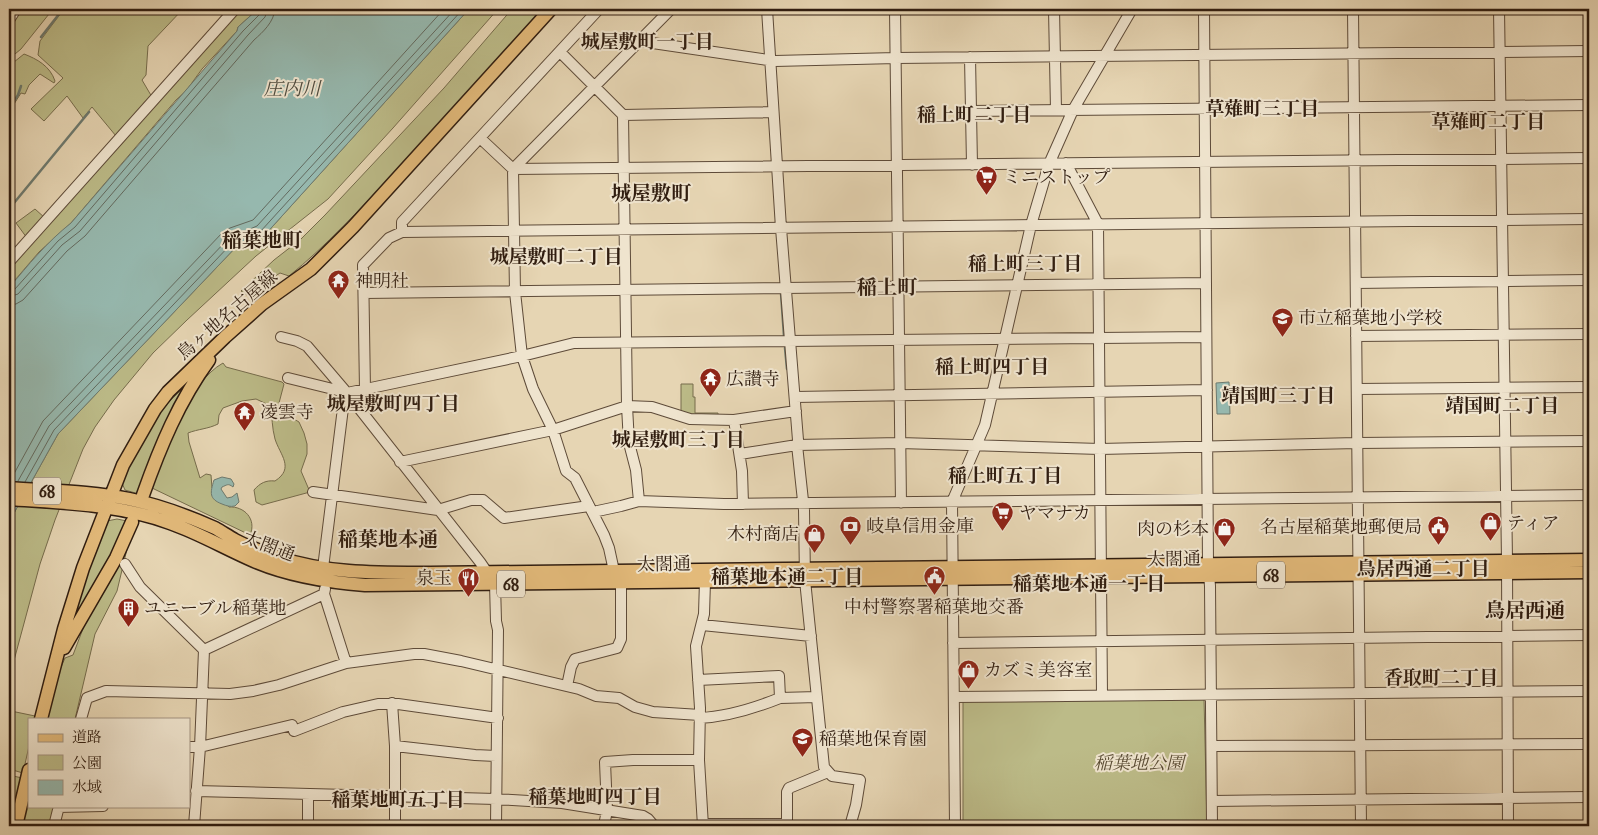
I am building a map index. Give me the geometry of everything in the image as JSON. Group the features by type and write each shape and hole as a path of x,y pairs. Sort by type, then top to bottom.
{"main road":[{"name":"鳥ヶ地名古屋線","path":"41,718 64,629 83,568 123,465 155,410 168,392 225,337 262,304 312,269 551,9"},
{"path":"143,495 182,401 225,337"},
{"name":"68","path":"9,488 84,499"},
{"name":"68","path":"9,499 84,499"},
{"name":"太閤通","path":"84,499 109,502 171,523 255,561 326,588 365,585 705,581 805,574"},
{"name":"太閤通","path":"109,502 130,499 174,512 217,529 258,550 296,563 346,572 614,571 805,574 1507,567 1589,572"},
{"path":"50,681 64,647 116,558 132,522"},
{"name":"太閤通","path":"1507,567 1589,560"},
{"path":"16,826 28,774"}],"street":[{"path":"9,20 16,9"},
{"path":"9,262 235,9"},
{"path":"402,232 402,222 599,9"},
{"path":"614,571 609,548 591,509 575,478 566,471 553,430 533,389 522,356 515,292 513,169 671,9"},
{"path":"767,9 781,228 803,503 805,574 824,767 832,776 860,780 850,826"},
{"path":"896,9 901,503"},
{"path":"1054,9 1056,110"},
{"path":"955,826 952,502 985,425 1031,225 1049,164 1073,110 1132,9"},
{"path":"1204,9 1212,826"},
{"path":"1352,9 1361,826"},
{"path":"1499,9 1507,567 1508,826"},
{"path":"639,41 770,60 1589,51"},
{"path":"560,52 623,115 627,406 629,444 636,470 639,501"},
{"path":"970,57 972,165"},
{"path":"971,111 1589,105"},
{"path":"623,115 773,112"},
{"path":"480,138 513,169 1589,158"},
{"path":"1066,163 1098,224 1102,695"},
{"path":"365,390 363,265 389,238 402,232 1589,218"},
{"path":"1356,283 1589,280"},
{"path":"364,293 1206,284"},
{"path":"1356,336 1589,334"},
{"path":"281,337 307,346 488,572 495,584 498,630 496,826"},
{"path":"288,378 346,393 522,356 574,343 1206,337"},
{"path":"1356,389 1589,387"},
{"path":"795,397 1207,390"},
{"path":"322,568 346,393"},
{"path":"400,462 553,430 627,406 652,407 690,419 734,420 796,411"},
{"path":"734,420 742,470 743,504"},
{"path":"740,454 797,445 900,443 1100,449 1357,443 1589,441"},
{"path":"313,492 438,510 471,500 483,500 504,518 591,509 639,501 743,504 1589,495"},
{"path":"125,564 140,587 204,650 200,747 196,791 192,804 194,826"},
{"path":"705,581 704,614 696,646 703,825 790,825 787,792 794,784 828,772"},
{"path":"567,686 571,667 575,659 617,648 621,639 621,582"},
{"path":"204,650 326,588 346,663"},
{"path":"702,625 811,636"},
{"path":"953,643 1589,635"},
{"path":"80,718 87,698 106,691 230,694 279,685 346,663 414,654 424,654 498,670 567,686 596,696 619,698 635,707 653,712 699,717 717,716 761,705 780,698 818,697"},
{"path":"698,680 779,676 780,698"},
{"path":"954,697 1589,691"},
{"path":"190,747 200,747 293,728 343,712 378,704 392,703 498,718"},
{"path":"392,703 395,746 395,826"},
{"path":"1212,746 1589,744"},
{"path":"395,746 496,756"},
{"path":"604,826 607,810 605,762 699,760"},
{"path":"196,791 496,799 562,803 643,816 654,826"},
{"path":"308,794 308,826"},
{"path":"1212,801 1589,797"},
{"path":"54,826 59,808"}],"green space":[{"path":"21,9 53,9 21,49 9,59 9,27"},
{"path":"64,9 183,9 148,46 146,75 142,80 152,97 116,136 92,107 83,118 67,96 44,121 31,109 63,78 38,55 40,41"},
{"path":"239,9 258,9 238,27 237,31 202,69 186,91 176,100 71,223 39,252 9,287 9,264 80,186 120,146 145,113"},
{"path":"469,9 498,9 328,199 256,256 153,353 114,400 95,427 83,449 55,520 40,564 9,679 9,522 58,434 237,246 263,237"},
{"path":"512,9 543,9 411,155 316,252 289,276 280,273 247,295 241,291 274,260 301,239 325,215 444,88"},
{"path":"24,54 42,64 50,71 55,81 54,83 40,74 29,85 25,94 21,93 9,112 9,66"},
{"path":"35,209 45,218 27,238 16,223"},
{"path":"223,363 226,367 282,382 284,384 279,403 287,415 299,422 307,444 307,454 301,471 310,492 262,505 256,502 254,490 263,482 275,481 281,476 285,466 274,435 271,406 256,399 242,401 223,408 219,415 218,424 188,433 200,478 206,474 211,475 212,488 229,507 240,509 248,515 252,524 250,535 152,488 173,432 190,399 211,372"},
{"path":"190,381 139,494 125,490 122,483 130,462 161,410"},
{"path":"681,384 693,384 695,413 718,413 718,417 681,414"},
{"path":"117,519 127,521 112,557 71,626 75,607 107,521"},
{"path":"127,549 117,591 95,634 75,718 46,718 55,681 65,658 73,655 84,626"},
{"name":"稲葉地公園","path":"1204,698 1207,826 963,826 963,701"},
{"path":"11,711 35,716 35,718 28,718 28,750 23,773 9,769 9,721"},
{"path":"9,775 22,778 11,826 9,826"},
{"path":"28,792 28,808 54,808 49,826 20,826"}],"water":[{"name":"庄内川","path":"258,9 469,9 263,237 237,246 58,434 9,522 9,288 46,246 71,223 237,31 238,27"},
{"path":"1229,382 1230,414 1217,414 1216,383"},
{"path":"222,477 231,479 234,484 233,487 228,485 221,489 227,498 237,493 239,502 235,506 224,505 213,498 211,492 214,480"}],"waterway":[{"path":"41,37 63,9"},
{"path":"9,109 18,95 21,86"},
{"path":"9,209 89,112"},
{"path":"781,293 784,336"},
{"path":"785,348 787,369"}],"place":[{"name":"ミニストップ","path":"987,196"},
{"name":"神明社","path":"339,300"},
{"name":"市立稲葉地小学校","path":"1282,337"},
{"name":"広讃寺","path":"710,398"},
{"name":"凌雲寺","path":"244,431"},
{"name":"ヤマナカ","path":"1003,532"},
{"name":"ティア","path":"1491,542"},
{"name":"岐阜信用金庫","path":"850,545"},
{"name":"名古屋稲葉地郵便局","path":"1438,546"},
{"name":"肉の杉本","path":"1225,548"},
{"name":"木村商店","path":"815,553"},
{"name":"中村警察署稲葉地交番","path":"934,596"},
{"name":"泉玉","path":"468,597"},
{"name":"ユニーブル稲葉地","path":"128,627"},
{"name":"カズミ美容室","path":"968,689"},
{"name":"稲葉地保育園","path":"803,758"}],"district":[{"name":"城屋敷町一丁目","path":"647,41"},
{"name":"草薙町三丁目","path":"1262,108"},
{"name":"稲上町二丁目","path":"974,114"},
{"name":"草薙町二丁目","path":"1488,121"},
{"name":"城屋敷町","path":"651,193"},
{"name":"稲葉地町","path":"262,240"},
{"name":"城屋敷町二丁目","path":"556,256"},
{"name":"稲上町三丁目","path":"1025,263"},
{"name":"稲上町","path":"887,287"},
{"name":"稲上町四丁目","path":"992,366"},
{"name":"靖国町三丁目","path":"1278,395"},
{"name":"城屋敷町四丁目","path":"393,403"},
{"name":"靖国町二丁目","path":"1502,405"},
{"name":"城屋敷町三丁目","path":"678,439"},
{"name":"稲上町五丁目","path":"1005,475"},
{"name":"稲葉地本通","path":"388,539"},
{"name":"鳥居西通二丁目","path":"1423,568"},
{"name":"稲葉地本通二丁目","path":"787,576"},
{"name":"稲葉地本通一丁目","path":"1089,583"},
{"name":"鳥居西通","path":"1525,610"},
{"name":"香取町二丁目","path":"1441,677"},
{"name":"稲葉地町四丁目","path":"595,796"},
{"name":"稲葉地町五丁目","path":"398,799"}]}
